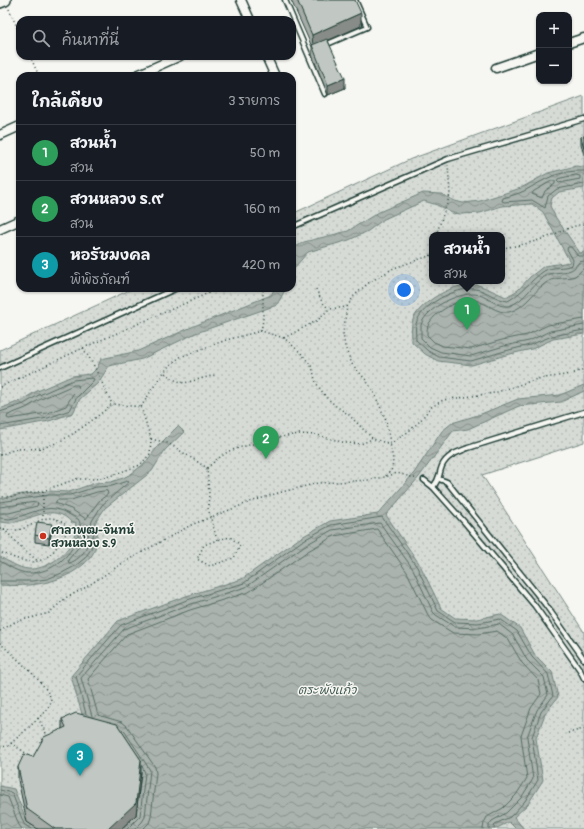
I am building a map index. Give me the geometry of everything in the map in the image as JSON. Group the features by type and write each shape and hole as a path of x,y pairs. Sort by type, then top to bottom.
{"main road":[{"path":"0,2 5,0"}],"street":[{"path":"241,0 248,16"},
{"path":"572,42 584,38"},
{"path":"496,68 536,54"},
{"path":"143,72 171,60"},
{"path":"268,60 273,72"},
{"path":"0,135 16,128"},
{"path":"0,229 16,222"}],"lane":[{"path":"285,0 292,16"},
{"path":"321,47 367,27 355,0"},
{"path":"296,25 325,94"},
{"path":"308,53 314,50"},
{"path":"296,225 448,159 584,119"},
{"path":"0,368 168,292"},
{"path":"433,487 439,479 443,466 452,454 584,412"},
{"path":"439,479 447,482 545,604 584,659"},
{"path":"424,480 433,487 466,524 535,606 584,678"}],"path":[{"path":"5,0 16,25"},
{"path":"32,60 37,72"},
{"path":"437,232 450,195 448,159"},
{"path":"505,247 530,243 571,226 584,224"},
{"path":"385,477 392,469 393,460 386,420 366,380 352,364 345,348 343,333 347,307 354,296 367,284 382,275 429,256"},
{"path":"316,289 322,302 329,309"},
{"path":"0,387 83,348 211,292"},
{"path":"261,331 264,313 264,292"},
{"path":"284,338 318,320 329,309 347,307"},
{"path":"0,497 43,491 76,479 95,479 110,476 140,465 150,454 151,439 141,408 148,394 168,367 180,357 226,340 261,331 284,338 301,353 312,367 316,383 326,397 349,415 373,438 390,444 398,440 420,421 430,408 443,400 494,393 537,378 572,374 584,369"},
{"path":"83,348 94,364 112,404"},
{"path":"164,372 175,380 184,383 215,375"},
{"path":"0,455 16,449 33,449 48,446 63,439 94,420 112,404 141,408"},
{"path":"207,468 229,451 281,437 299,434 318,435 346,444 361,444 373,438"},
{"path":"151,439 168,443 207,468"},
{"path":"207,468 209,494 208,508 217,540"},
{"path":"0,631 15,622 49,614 67,597 191,525 210,517 278,493 318,483 385,477 397,473 424,480"},
{"path":"43,491 43,517"},
{"path":"0,528 16,530 43,517 61,521 67,526 66,535 50,557 39,562 22,560 0,552"},
{"path":"4,529 20,546 39,562"},
{"path":"230,537 240,546 234,558 210,566 197,560 204,545 217,540 230,537"},
{"path":"0,643 44,685 50,695 51,701 46,710 8,746 0,747"},
{"path":"38,718 49,739"},
{"path":"568,733 584,728"},
{"path":"11,743 38,761"}],"shaded area":[{"path":"584,96 584,442 482,475 584,632 584,829 0,829 0,350 125,292 296,292 296,212 411,159"}],"water":[{"path":"576,166 584,167 584,188 559,192 552,198 550,206 556,218 580,253 584,252 584,334 553,339 532,349 472,365 438,361 425,354 412,342 412,323 415,315 429,301 439,295 460,286 470,284 478,285 506,297 518,290 530,277 544,266 570,262 543,212 532,204 502,206 480,213 461,214 452,213 437,205 424,201 384,219 368,231 349,240 308,252 296,266 296,247 304,242 348,231 379,212 423,193 441,194 463,203 480,201 521,188 548,173"},
{"path":"273,292 284,292 277,305 196,333 142,359 109,366 98,383 80,399 73,413 49,421 0,430 0,409 72,376 91,374 97,368 101,359 138,351 194,326 271,295"},
{"name":"ตระพังแก้ว","path":"584,385 584,391 561,402 519,406 468,429 453,431 419,477 386,515 420,565 441,608 455,618 477,619 500,614 520,628 535,655 552,672 558,697 545,714 536,738 543,780 528,804 514,817 524,829 516,829 509,822 495,829 121,829 86,728 71,676 118,621 186,596 242,579 300,538 330,521 378,514 414,473 442,431 452,423 481,414 518,399 560,395"},
{"path":"178,426 184,432 165,450 152,471 105,508 95,523 97,533 95,550 84,564 65,576 45,583 34,585 0,585 0,557 17,566 28,569 42,567 54,561 70,546 74,538 76,522 72,523 58,513 50,513 42,514 18,522 0,522 0,499 17,495 49,491 69,492 95,483 111,482 123,478 131,474 145,463 159,445"},
{"path":"0,786 14,789 27,822 38,829 0,829"}],"building":[{"path":"297,0 355,0 361,13 312,35"},
{"path":"327,39 345,78 328,85 312,45"},
{"path":"584,136 584,148 581,137"},
{"path":"37,522 52,524 49,538 35,535"},
{"path":"76,713 117,724 141,760 136,803 108,829 55,829 27,809 18,767 24,754 33,757 44,737 66,727 62,719"}],"place":[{"name":"สวนน้ำ","path":"467,330"},
{"name":"สวนหลวง ร.๙","path":"266,459"},
{"name":"ศาลาพุฒ-จันทน์ สวนหลวง ร.9","path":"43,536"},
{"name":"หอรัชมงคล","path":"80,776"}]}
